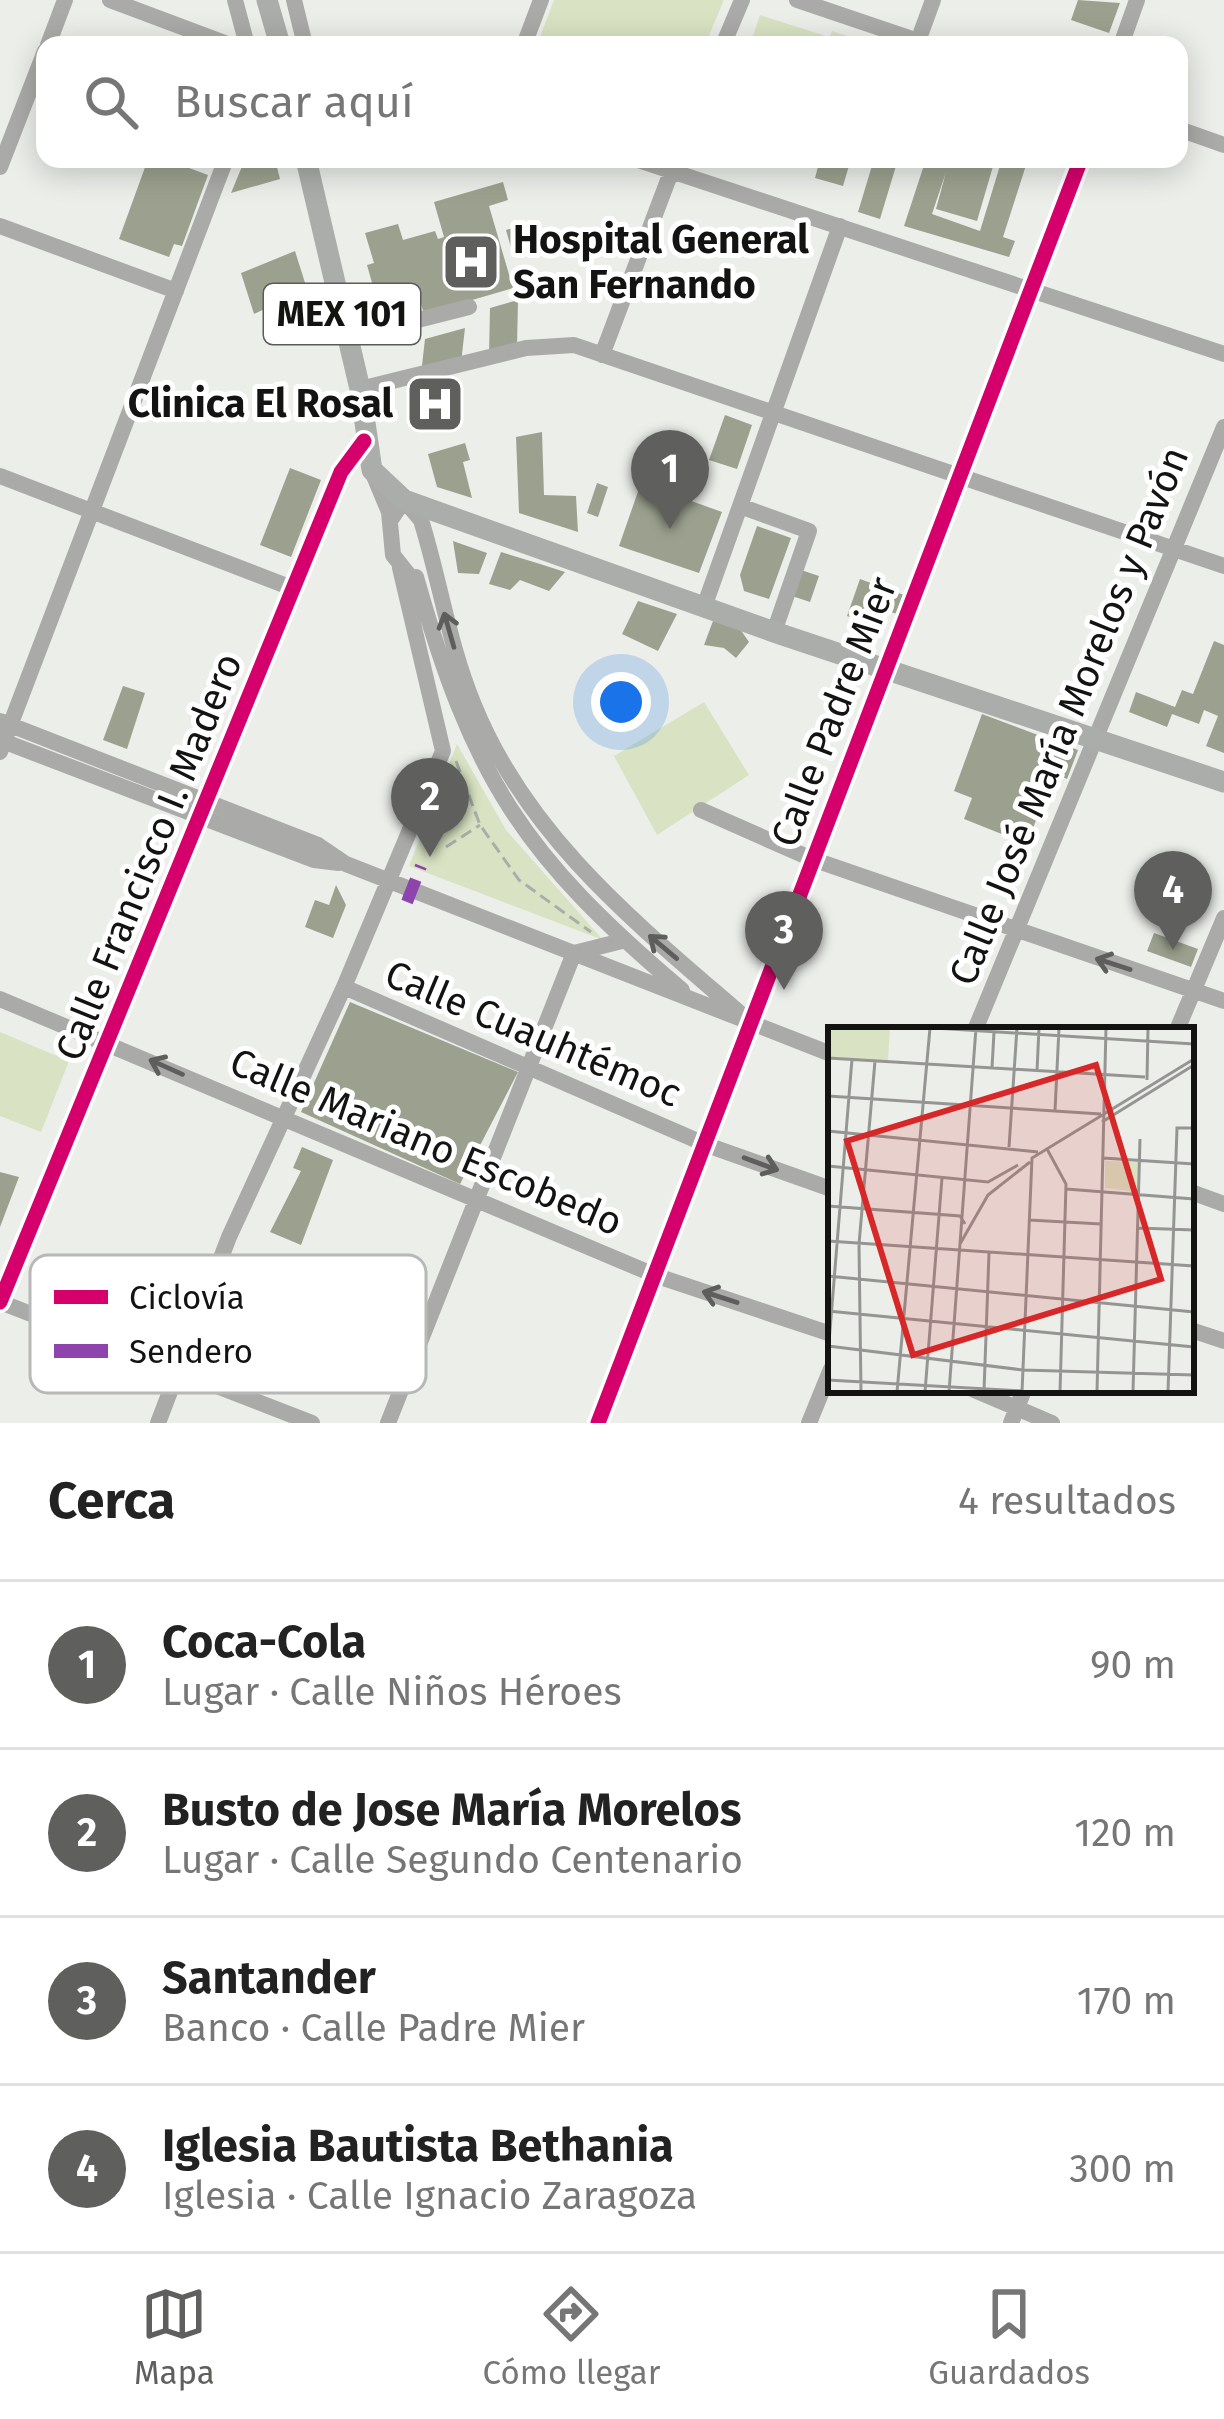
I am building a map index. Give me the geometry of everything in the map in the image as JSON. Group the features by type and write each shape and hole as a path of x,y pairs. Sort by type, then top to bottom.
{"main road":[{"path":"267,0 277,36"},
{"name":"MEX 101","path":"308,168 359,389 372,470"},
{"path":"372,470 404,500 453,521 1224,782"},
{"path":"426,544 431,526 453,521"}],"street":[{"path":"51,36 65,0"},
{"path":"110,0 206,36"},
{"path":"236,0 245,36"},
{"path":"294,0 303,36"},
{"path":"528,36 542,0"},
{"path":"727,36 742,0"},
{"path":"797,0 903,36"},
{"path":"925,36 932,0"},
{"path":"1124,36 1137,0"},
{"path":"0,166 36,74"},
{"path":"1188,132 1224,145"},
{"path":"223,168 94,512 3,736 206,810 314,860 346,864 828,1053"},
{"path":"602,355 673,168"},
{"path":"682,168 1224,354"},
{"name":"Calle Padre Mier","path":"598,1423 1078,168"},
{"path":"0,226 176,291"},
{"path":"704,607 841,226"},
{"path":"347,338 470,307"},
{"path":"359,389 548,344 574,345 1224,566"},
{"name":"Calle José María Morelos y Pavón","path":"976,1027 1224,428"},
{"name":"Calle Francisco I. Madero","path":"0,1302 206,810 292,587 341,472 364,441"},
{"path":"372,470 390,521 392,549 408,572 454,704 518,824 622,941 695,1001"},
{"path":"0,476 292,587"},
{"path":"390,521 404,500 418,514 475,708 534,811 605,896 752,1023"},
{"path":"740,506 809,531 774,632"},
{"path":"222,1255 344,988 442,751 408,572 426,544"},
{"path":"700,810 812,859 1224,1001"},
{"path":"518,824 534,811"},
{"path":"1178,1027 1224,918"},
{"path":"574,953 622,941"},
{"path":"426,1326 574,953"},
{"name":"Calle Cuauhtémoc","path":"344,988 707,1145 828,1188"},
{"name":"Calle Mariano Escobedo","path":"0,999 657,1276 828,1333"},
{"path":"1194,1193 1224,1204"},
{"path":"0,1302 30,1314"},
{"path":"1194,1331 1224,1341"},
{"path":"808,1423 828,1376"},
{"path":"158,1423 169,1393"},
{"path":"234,1393 312,1423"},
{"path":"388,1423 400,1393"},
{"path":"982,1393 1052,1423"}],"path":[{"path":"455,759 480,825 518,880 592,933"},
{"path":"446,847 480,825"}],"green space":[{"path":"554,0 724,0 709,36 540,36"},
{"path":"760,15 826,36 753,36"},
{"path":"704,702 749,775 657,835 614,756"},
{"path":"457,744 506,830 603,940 409,866"},
{"path":"0,1032 69,1061 41,1132 0,1116"}],"building":[{"path":"1078,0 1120,3 1109,33 1071,20"},
{"path":"145,168 189,168 208,175 182,246 174,244 169,257 119,239"},
{"path":"241,168 277,168 280,179 231,193"},
{"path":"818,168 848,168 843,186 815,178"},
{"path":"871,168 895,168 880,219 858,212"},
{"path":"923,168 993,168 977,221 936,209 946,172 932,214 980,231 999,168 1025,168 1003,237 1015,241 1009,257 904,226"},
{"path":"503,182 508,200 489,206 513,288 424,314 421,304 381,315 367,265 374,263 365,233 398,224 403,240 435,231 438,239 444,237 434,202"},
{"path":"522,225 531,253 514,258 506,230"},
{"path":"295,251 307,289 254,314 241,273"},
{"path":"518,300 517,347 489,355 490,308"},
{"path":"465,328 461,363 421,374 425,339"},
{"path":"725,415 752,425 737,469 709,460"},
{"path":"542,432 544,495 576,496 578,532 519,513 516,437"},
{"path":"465,443 470,460 463,462 472,498 437,487 428,454"},
{"path":"290,468 321,480 291,557 260,545"},
{"path":"597,483 608,487 598,517 587,513"},
{"path":"641,483 722,512 699,573 619,546"},
{"path":"757,526 791,538 769,599 744,591 740,575"},
{"path":"453,541 487,553 479,574 458,573"},
{"path":"501,552 565,572 549,591 520,580 510,590 489,584"},
{"path":"801,570 819,576 810,602 792,596"},
{"path":"860,579 904,595 897,614 888,611 882,628 847,616"},
{"path":"638,601 677,614 658,651 622,634"},
{"path":"713,621 740,629 749,642 736,658 724,648 704,645"},
{"path":"1214,641 1224,645 1224,753 1206,746 1218,716 1204,710 1199,724 1172,714 1167,727 1129,712 1136,692 1175,707 1182,690 1193,694"},
{"path":"123,686 145,693 127,749 103,740"},
{"path":"982,714 1078,750 1067,779 1054,773 1027,844 964,819 972,798 954,791"},
{"path":"336,885 346,905 333,938 305,927 315,900 329,905"},
{"path":"1154,933 1198,949 1191,967 1147,951"},
{"path":"350,1002 518,1072 460,1184 301,1112"},
{"path":"302,1147 333,1160 301,1245 270,1232 301,1171 293,1168"},
{"path":"0,1172 19,1177 0,1227"}],"marked path":[{"path":"407,902 421,866"}],"cycle path":[{"path":"598,1423 1078,168"},
{"path":"0,1302 341,472 364,441"}],"place":[{"name":"Hospital General San Fernando","path":"471,262"},
{"name":"Clinica El Rosal","path":"435,404"},
{"name":"Coca-Cola","path":"670,529"},
{"name":"Busto de Jose María Morelos","path":"430,857"},
{"name":"Iglesia Bautista Bethania","path":"1173,950"},
{"name":"Santander","path":"784,990"}]}
